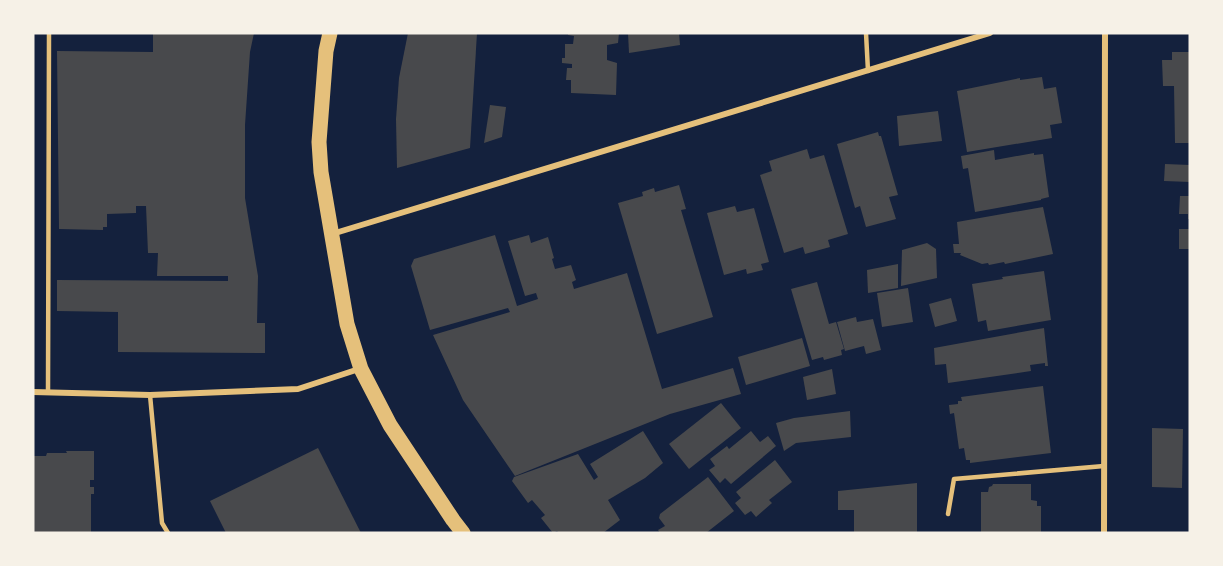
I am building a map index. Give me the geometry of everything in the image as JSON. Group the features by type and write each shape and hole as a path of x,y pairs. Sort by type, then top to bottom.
{"main road":[{"path":"330,33 326,51 319,142 321,172 347,324 361,369 390,425 463,533"}],"street":[{"path":"332,234 990,33"},
{"path":"1104,533 1105,33"},
{"path":"33,392 150,395 298,389 361,369"}],"lane":[{"path":"48,392 49,33"},
{"path":"866,33 868,71"},
{"path":"150,395 162,523 168,533"},
{"path":"948,514 954,479 1104,466"}],"building":[{"path":"153,33 254,33 250,52 245,125 245,198 258,276 257,323 265,323 265,353 118,352 118,312 57,311 57,280 228,281 228,276 157,276 158,253 148,253 146,206 136,206 136,213 107,214 107,227 103,227 103,230 59,229 57,51 153,52"},
{"path":"408,33 477,33 470,148 397,168 396,119 399,78"},
{"path":"568,33 619,33 618,43 607,45 607,60 617,63 616,95 571,93 571,80 566,80 567,68 572,68 572,64 562,63 562,58 565,58 565,44 573,44 574,36"},
{"path":"628,33 679,33 680,45 629,53"},
{"path":"1172,52 1190,52 1190,143 1175,143 1174,86 1163,86 1162,60 1172,60"},
{"path":"1042,77 1044,89 1056,87 1062,123 1050,125 1052,138 967,152 957,91 1020,78 1020,80"},
{"path":"490,105 506,107 502,137 484,143"},
{"path":"938,111 942,141 899,146 897,116"},
{"path":"878,132 898,195 889,197 896,219 866,227 860,206 855,208 837,144"},
{"path":"807,149 810,159 824,155 848,234 828,240 830,247 805,254 803,247 784,253 760,175 772,171 769,161"},
{"path":"994,150 995,160 1034,153 1034,155 1043,154 1049,197 975,212 968,168 963,169 961,156"},
{"path":"1165,164 1190,165 1190,182 1164,181"},
{"path":"679,185 686,209 681,210 713,317 657,334 618,203 643,196 642,192 654,188 655,192"},
{"path":"1180,196 1190,196 1190,219 1188,219 1188,214 1179,214"},
{"path":"735,206 737,212 754,208 769,262 761,264 763,270 747,274 746,269 724,275 707,213"},
{"path":"1043,207 1053,254 989,265 960,255 961,253 954,253 953,244 959,244 957,222"},
{"path":"1179,229 1190,229 1190,249 1179,249"},
{"path":"495,235 517,306 538,299 536,293 525,296 508,241 529,235 531,243 548,237 555,269 571,265 576,280 572,282 574,289 627,273 662,389 733,368 741,394 670,414 515,476 463,400 433,335 510,312 508,308 430,330 411,266 414,259"},
{"path":"927,243 936,249 937,278 901,286 902,250"},
{"path":"898,264 898,288 868,293 867,270"},
{"path":"1044,271 1051,320 988,331 986,320 978,322 972,284"},
{"path":"817,282 829,324 836,322 844,349 841,350 842,355 824,360 823,357 812,360 791,289"},
{"path":"908,288 913,322 882,327 877,293"},
{"path":"951,298 957,321 935,327 929,304"},
{"path":"856,317 857,322 873,319 881,350 866,354 864,346 845,351 837,322"},
{"path":"1044,328 1048,366 1045,366 1045,363 1030,365 1031,371 948,383 946,364 935,365 934,348"},
{"path":"802,338 810,366 746,385 738,357"},
{"path":"832,369 836,394 807,400 803,377"},
{"path":"1043,386 1051,453 970,463 970,460 966,460 964,448 959,449 954,413 950,414 949,405 958,404 958,401 962,401 961,397"},
{"path":"721,403 741,428 689,469 669,444"},
{"path":"850,411 851,437 796,443 784,451 776,423 794,418"},
{"path":"1152,428 1183,429 1182,488 1152,487"},
{"path":"643,431 663,463 645,478 608,500 620,520 603,533 559,533 557,531 553,533 541,518 545,515 532,500 528,503 512,481 514,477 578,454 594,480 598,477 590,464"},
{"path":"751,431 760,442 768,436 776,446 731,484 725,478 720,483 709,470 715,466 710,459 727,446 729,449"},
{"path":"318,448 361,533 226,533 210,501"},
{"path":"66,451 94,451 94,480 90,480 90,487 94,487 94,494 91,494 91,533 33,533 33,456 67,453"},
{"path":"775,460 792,482 769,500 772,503 756,517 751,511 745,515 735,503 741,498 736,492"},
{"path":"708,477 734,511 706,533 660,533 658,530 665,526 659,518 660,514"},
{"path":"917,483 917,533 854,533 854,510 838,510 838,491"},
{"path":"993,484 1031,484 1031,500 1037,501 1037,506 1041,506 1041,533 981,533 981,492 988,492 989,487"}]}
